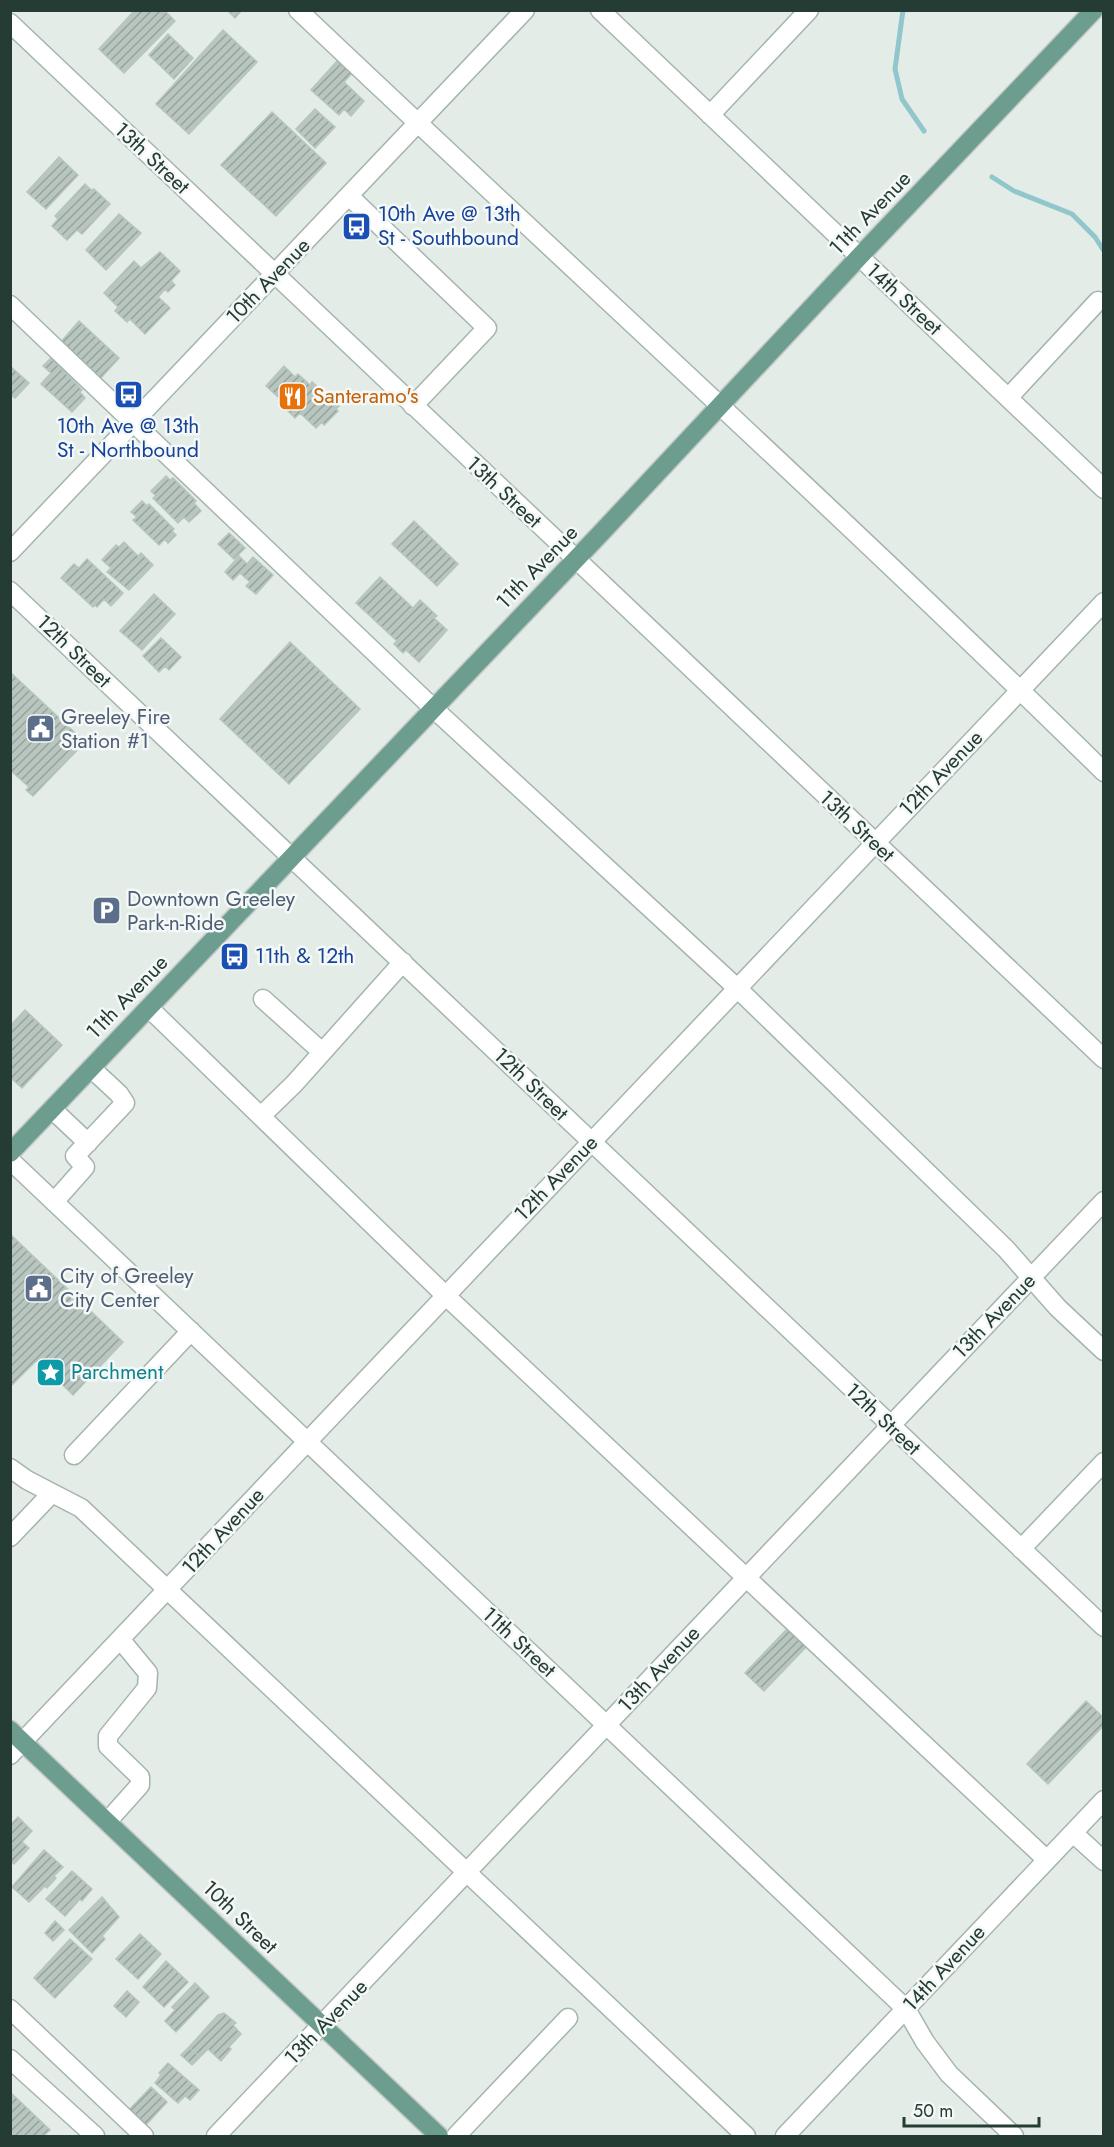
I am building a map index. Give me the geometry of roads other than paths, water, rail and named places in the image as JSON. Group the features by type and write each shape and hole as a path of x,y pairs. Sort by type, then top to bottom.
{"main road":[{"name":"11th Avenue","path":"10,1153 1094,10"},
{"name":"10th Street","path":"17,1736 439,2136"}],"street":[{"path":"298,10 417,124 720,405 1104,772"},
{"name":"10th Avenue","path":"10,552 525,10"},
{"name":"14th Street","path":"600,10 1104,489"},
{"path":"710,115 809,10"},
{"name":"13th Street","path":"10,23 1104,1059"},
{"path":"349,196 487,328 413,406"},
{"path":"1008,398 1098,301"},
{"path":"10,305 433,708 737,988 998,1240 1058,1308 1104,1351"},
{"name":"12th Street","path":"10,591 1104,1627"},
{"name":"12th Avenue","path":"10,1755 17,1736 120,1639 1104,602"},
{"path":"261,1116 403,962"},
{"path":"263,999 322,1052"},
{"path":"149,1008 445,1295 1047,1860"},
{"path":"54,1202 85,1167 75,1156 125,1103 119,1094 91,1068"},
{"path":"52,1109 88,1143"},
{"name":"11th Street","path":"10,1160 906,2009 925,2042 949,2074 1014,2136"},
{"name":"13th Avenue","path":"216,2136 1104,1201"},
{"path":"74,1455 191,1331"},
{"path":"1020,1549 1104,1462"},
{"path":"10,1468 27,1480 81,1508 746,2136"},
{"path":"10,1537 52,1493"},
{"path":"107,1822 140,1785 140,1777 108,1746 108,1736 147,1688 148,1683 148,1673 120,1639"},
{"name":"14th Avenue","path":"785,2136 1104,1800"},
{"path":"1073,1833 1104,1861"},
{"path":"10,2008 144,2136"},
{"path":"456,2136 568,2018"},
{"path":"10,2060 95,2136"}],"waterway":[{"path":"903,10 895,69 902,99 924,131"},
{"path":"992,177 1014,191 1072,214 1095,237 1104,251"}],"place":[{"name":"10th Ave @ 13th St - Southbound","path":"357,226"},
{"name":"10th Ave @ 13th St - Northbound","path":"128,395"},
{"name":"Santeramo's","path":"292,396"},
{"name":"Greeley Fire Station #1","path":"40,729"},
{"name":"Downtown Greeley Park-n-Ride","path":"106,911"},
{"name":"11th & 12th","path":"234,956"},
{"name":"City of Greeley City Center","path":"39,1288"},
{"name":"Parchment","path":"50,1372"}]}
